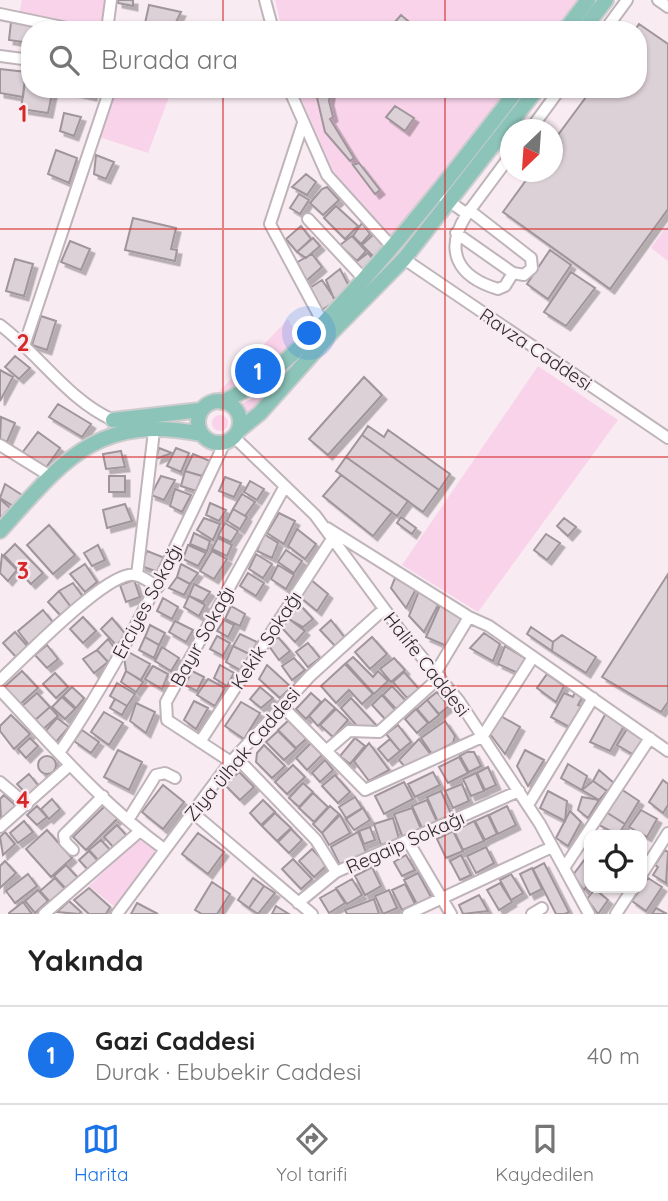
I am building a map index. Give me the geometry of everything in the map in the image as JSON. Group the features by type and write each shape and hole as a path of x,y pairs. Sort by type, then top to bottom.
{"main road":[{"path":"572,21 588,0"},
{"path":"590,21 606,0"},
{"path":"201,411 197,425 201,434 209,441 232,437 286,386 364,279 393,247 511,98"},
{"path":"113,420 201,411 212,402 222,402 276,371 404,259 530,98"},
{"path":"393,247 404,259"},
{"path":"222,402 237,412 232,437"},
{"path":"113,420 154,431"},
{"path":"0,531 69,457 95,441 126,432 201,434"}],"street":[{"path":"108,21 111,0"},
{"path":"265,0 271,21"},
{"path":"612,21 628,0"},
{"path":"658,0 668,7"},
{"path":"0,14 34,21"},
{"path":"0,56 21,59"},
{"path":"24,343 107,98"},
{"path":"293,98 327,175 393,247"},
{"path":"538,119 553,98"},
{"path":"303,123 270,224 328,327"},
{"path":"500,169 456,233 454,251 456,261 474,276 501,289 513,273"},
{"path":"437,192 534,261 533,268 527,274 513,273 456,233"},
{"path":"308,219 364,279"},
{"name":"Ravza Caddesi","path":"404,259 668,438"},
{"path":"0,325 24,343 92,411 113,420"},
{"path":"137,575 154,431"},
{"name":"Halife Caddesi","path":"232,437 322,525 384,609 438,675 519,791 589,914"},
{"name":"Erciyes Sokağı","path":"59,753 106,679 158,587 232,437"},
{"path":"0,444 50,476"},
{"name":"Bayır Sokağı","path":"285,486 166,702 167,720 200,742 234,759 316,840 336,872"},
{"path":"322,525 469,617 489,626 668,751"},
{"name":"Kekik Sokağı","path":"200,742 332,539"},
{"path":"0,680 93,593 115,579 137,575 158,587"},
{"name":"Ziya ülhak Caddesi","path":"117,914 234,759 310,676 384,609"},
{"path":"327,750 349,731 379,732 438,675 469,617"},
{"path":"282,706 365,789 482,737 533,657"},
{"path":"0,690 70,765 139,831 164,849"},
{"path":"527,805 593,698"},
{"path":"564,868 650,738"},
{"path":"0,827 70,765"},
{"path":"128,820 153,778 165,773 175,778"},
{"path":"0,782 27,805"},
{"name":"Regaip Sokağı","path":"298,903 336,872 519,791"},
{"path":"73,850 65,842 64,835 103,796"},
{"path":"192,812 312,914"},
{"path":"44,914 139,831"},
{"path":"647,866 668,832"},
{"path":"408,841 451,914"},
{"path":"408,914 552,847"},
{"path":"616,914 630,893"}],"shaded area":[{"path":"22,0 107,0 104,21 55,21 19,14"},
{"path":"275,0 579,0 563,21 280,21"},
{"path":"109,98 169,98 148,153 99,137"},
{"path":"301,98 502,98 392,237 333,171"},
{"path":"668,224 668,261 651,248"},
{"path":"288,319 300,341 250,378 217,394"},
{"path":"538,366 618,420 478,612 402,565"},
{"path":"289,372 245,422 237,406 259,395"},
{"path":"217,415 223,415 228,423 226,429 217,431 212,426 212,420"},
{"path":"140,838 157,852 116,908 89,886"}],"building":[{"path":"118,0 133,0 133,6 118,3"},
{"path":"149,5 181,12 176,21 146,21"},
{"path":"401,15 408,21 396,21"},
{"path":"11,22 21,24 21,42 9,40"},
{"path":"647,30 668,44 668,209 610,289 503,212 525,182 563,182 563,128 585,98 647,98"},
{"path":"0,69 21,71 21,97 0,93"},
{"path":"22,98 51,98 48,113 21,109"},
{"path":"317,98 330,98 333,117 330,119 354,158 350,161 325,132"},
{"path":"395,106 414,118 405,131 386,117"},
{"path":"64,113 81,117 74,136 60,131"},
{"path":"56,150 77,158 69,183 48,174"},
{"path":"96,155 114,162 106,179 94,174"},
{"path":"359,163 380,190 375,194 353,165"},
{"path":"306,174 316,182 307,195 292,187"},
{"path":"327,187 339,200 323,215 310,203"},
{"path":"299,194 309,200 300,214 290,208"},
{"path":"336,206 358,226 345,239 324,218"},
{"path":"133,218 176,228 171,249 177,250 175,261 125,250"},
{"path":"362,223 370,234 361,244 353,236"},
{"path":"301,226 311,239 297,252 286,239"},
{"path":"374,234 388,250 377,260 362,245"},
{"path":"352,236 366,251 357,261 340,245"},
{"path":"313,238 320,246 306,258 297,252"},
{"path":"70,241 90,249 81,270 61,262"},
{"path":"550,250 571,265 548,299 527,284"},
{"path":"368,253 377,264 365,273 356,262"},
{"path":"312,254 322,267 306,281 294,264"},
{"path":"15,259 33,264 24,296 6,291"},
{"path":"340,269 351,290 334,299 326,280"},
{"path":"571,272 595,288 566,326 544,312"},
{"path":"322,280 336,301 320,311 308,289"},
{"path":"41,316 56,321 47,350 32,345"},
{"path":"15,356 30,368 19,379 5,367"},
{"path":"0,370 13,377 0,401"},
{"path":"364,377 382,395 328,455 309,439"},
{"path":"58,404 91,424 82,437 49,417"},
{"path":"1,417 15,423 7,442 0,439"},
{"path":"368,426 384,437 388,430 450,474 439,490 362,435"},
{"path":"38,432 60,448 45,469 22,453"},
{"path":"362,435 439,490 423,512 346,457"},
{"path":"159,448 172,453 156,459"},
{"path":"176,448 189,453 181,472 167,466"},
{"path":"121,451 125,467 106,469 103,454"},
{"path":"193,454 210,461 202,476 185,471"},
{"path":"346,457 408,501 397,516 336,471"},
{"path":"185,471 202,476 196,491 181,486"},
{"path":"341,475 392,512 373,536 323,496"},
{"path":"109,476 125,476 125,492 109,492"},
{"path":"161,476 175,480 164,500 151,495"},
{"path":"225,477 241,483 234,497 219,491"},
{"path":"250,481 264,489 257,500 244,492"},
{"path":"5,484 22,495 15,507 0,498"},
{"path":"175,489 191,495 182,512 170,506"},
{"path":"242,494 255,502 245,516 233,509"},
{"path":"0,499 10,508 1,518 0,517"},
{"path":"210,503 226,510 219,521 206,515"},
{"path":"125,504 132,521 107,528 103,510"},
{"path":"233,509 247,517 240,529 227,521"},
{"path":"279,513 295,521 284,544 267,533"},
{"path":"401,517 416,528 412,534 397,523"},
{"path":"204,518 220,524 213,540 197,530"},
{"path":"564,518 576,527 568,536 557,526"},
{"path":"225,523 238,531 231,542 218,536"},
{"path":"49,525 75,555 53,574 27,545"},
{"path":"297,529 316,544 305,559 288,546"},
{"path":"194,533 210,541 207,551 190,544"},
{"path":"264,534 278,543 272,558 257,551"},
{"path":"546,534 560,543 547,560 534,550"},
{"path":"218,538 232,545 227,556 212,549"},
{"path":"15,544 43,573 31,584 4,555"},
{"path":"98,545 105,560 92,566 84,553"},
{"path":"188,545 206,553 198,566 183,559"},
{"path":"286,550 302,561 294,573 278,562"},
{"path":"147,551 165,558 158,572 141,566"},
{"path":"212,551 227,559 214,579 200,571"},
{"path":"256,554 272,564 263,578 249,569"},
{"path":"2,555 17,570 8,581 0,573"},
{"path":"85,564 97,582 85,592 70,574"},
{"path":"181,564 198,573 190,584 177,577"},
{"path":"278,565 294,575 286,589 271,579"},
{"path":"248,573 264,583 256,596 240,586"},
{"path":"668,574 668,702 661,712 602,677"},
{"path":"177,577 190,584 184,595 169,588"},
{"path":"395,578 416,589 406,608 391,588"},
{"path":"310,579 328,594 317,611 300,597"},
{"path":"134,580 140,597 126,602 120,585"},
{"path":"73,583 83,597 71,607 59,591"},
{"path":"194,584 210,592 203,602 189,596"},
{"path":"59,591 71,607 61,616 48,602"},
{"path":"419,591 438,605 424,632 409,616"},
{"path":"189,596 205,605 199,616 184,607"},
{"path":"163,598 178,607 172,619 157,611"},
{"path":"441,603 464,619 449,647 426,637"},
{"path":"300,605 313,619 303,627 289,619"},
{"path":"231,606 245,614 240,626 225,619"},
{"path":"43,610 55,625 29,645 18,631"},
{"path":"83,617 96,631 83,643 70,629"},
{"path":"112,618 127,636 116,645 101,629"},
{"path":"289,619 305,631 295,642 282,628"},
{"path":"224,620 234,625 228,637 217,631"},
{"path":"331,620 345,638 335,646 320,630"},
{"path":"175,621 193,630 186,642 169,632"},
{"path":"150,625 165,633 159,645 145,637"},
{"path":"531,627 553,642 552,651 527,634"},
{"path":"15,632 28,647 16,657 3,643"},
{"path":"484,633 500,644 493,661 470,648"},
{"path":"240,634 257,642 251,655 233,646"},
{"path":"562,635 596,657 586,673 552,651 553,642"},
{"path":"217,636 230,643 223,656 210,649"},
{"path":"145,637 159,645 154,658 139,650"},
{"path":"278,637 290,651 279,660 269,646"},
{"path":"372,637 387,654 370,669 355,652"},
{"path":"108,639 118,653 108,662 97,650"},
{"path":"308,643 320,658 308,667 296,652"},
{"path":"47,645 58,659 47,668 35,655"},
{"path":"233,646 251,655 242,671 226,662"},
{"path":"505,646 526,659 520,674 498,664"},
{"path":"162,647 179,658 171,671 155,661"},
{"path":"123,649 150,664 141,680 126,671"},
{"path":"97,650 108,662 94,673 83,659"},
{"path":"353,657 373,677 378,671 388,681 374,694 346,663"},
{"path":"294,658 305,670 292,680 282,666"},
{"path":"394,658 405,670 391,682 380,669"},
{"path":"345,664 373,694 362,704 349,690 336,703 321,686"},
{"path":"220,665 234,673 227,686 214,678"},
{"path":"267,665 291,687 280,698 259,679"},
{"path":"153,666 168,674 162,689 145,679"},
{"path":"22,671 38,688 18,706 2,689"},
{"path":"126,671 143,682 136,692 121,682"},
{"path":"192,671 204,677 197,691 185,685"},
{"path":"404,672 419,689 407,698 393,682"},
{"path":"55,673 68,687 56,698 43,684"},
{"path":"547,674 564,686 556,702 537,688"},
{"path":"208,679 225,688 215,706 197,695"},
{"path":"117,683 135,694 127,706 110,696"},
{"path":"392,686 406,701 397,710 383,695"},
{"path":"72,687 84,698 76,708 63,696"},
{"path":"260,687 273,698 261,708 250,699"},
{"path":"437,692 449,706 439,714 427,700"},
{"path":"575,692 583,696 578,705 583,707 571,728 551,717 564,693 573,697"},
{"path":"37,693 50,707 34,721 21,707"},
{"path":"311,693 321,702 306,719 296,709"},
{"path":"382,695 396,711 386,720 372,705"},
{"path":"62,697 75,709 65,719 52,707"},
{"path":"351,698 376,725 372,729 358,727 341,708"},
{"path":"115,699 127,706 122,715 110,708"},
{"path":"325,699 335,708 318,726 309,716"},
{"path":"427,700 439,715 429,723 417,709"},
{"path":"194,701 208,708 196,729 184,720"},
{"path":"241,702 260,713 244,739 225,726"},
{"path":"136,703 155,712 146,733 130,721"},
{"path":"50,707 58,716 42,730 34,721"},
{"path":"336,709 348,720 333,737 320,725"},
{"path":"416,709 428,723 417,733 405,719"},
{"path":"104,712 123,723 109,745 91,732"},
{"path":"606,713 624,726 610,751 590,742"},
{"path":"11,715 30,734 14,749 0,731 0,726"},
{"path":"499,715 520,727 505,754 490,734"},
{"path":"57,718 69,727 55,743 44,733"},
{"path":"289,720 307,738 296,748 278,730"},
{"path":"445,721 455,736 453,743 432,754 421,738"},
{"path":"398,725 411,742 400,751 386,734"},
{"path":"627,729 644,739 634,755 617,745"},
{"path":"82,730 99,742 91,753 74,741"},
{"path":"278,731 296,749 284,760 266,742"},
{"path":"30,738 38,746 26,758 18,749"},
{"path":"355,738 365,746 350,764 340,756"},
{"path":"390,739 400,751 388,761 378,749"},
{"path":"419,739 431,755 405,767 399,760"},
{"path":"311,743 322,755 307,770 296,758"},
{"path":"369,743 389,770 369,781 354,761"},
{"path":"264,745 285,766 272,778 256,762 257,753"},
{"path":"118,750 142,762 129,790 104,777"},
{"path":"525,750 544,760 528,786 517,766"},
{"path":"474,752 481,766 469,772 460,756"},
{"path":"47,756 53,759 56,765 53,771 47,774 41,771 38,765 41,759"},
{"path":"459,757 468,773 448,783 439,767"},
{"path":"325,760 333,770 320,782 312,773"},
{"path":"568,764 587,776 582,790 561,778"},
{"path":"293,765 305,777 287,794 275,782"},
{"path":"488,767 496,785 485,790 477,773"},
{"path":"599,770 615,784 607,791 593,781"},
{"path":"239,772 254,787 240,800 225,785"},
{"path":"433,772 440,785 415,797 408,784"},
{"path":"476,773 484,791 471,796 463,779"},
{"path":"29,774 41,789 30,798 17,784"},
{"path":"335,775 350,792 338,803 322,786"},
{"path":"663,780 668,784 668,805 663,813 649,802"},
{"path":"593,781 607,791 599,800 582,790"},
{"path":"404,782 413,799 384,814 375,796"},
{"path":"303,783 313,792 299,807 289,798"},
{"path":"462,784 469,801 453,808 445,791"},
{"path":"163,785 184,802 163,829 142,812"},
{"path":"621,789 639,801 625,824 606,812"},
{"path":"441,791 452,816 438,822 427,797"},
{"path":"548,791 567,801 565,821 540,808"},
{"path":"313,793 328,807 314,822 299,808"},
{"path":"4,795 16,806 1,820 0,799"},
{"path":"355,797 362,808 346,818 339,807"},
{"path":"582,797 599,800 588,818 578,810"},
{"path":"52,799 60,809 49,819 41,809"},
{"path":"263,800 275,812 261,825 250,813"},
{"path":"427,800 438,824 423,830 412,806"},
{"path":"106,805 119,817 86,850 73,837"},
{"path":"37,806 47,817 37,825 27,815"},
{"path":"330,806 339,814 322,833 313,824"},
{"path":"507,806 516,825 498,834 489,815"},
{"path":"363,808 370,820 354,830 346,819"},
{"path":"412,808 422,831 403,838 394,814"},
{"path":"641,810 657,819 647,837 647,830 629,827"},
{"path":"570,811 581,822 568,846 556,838"},
{"path":"606,812 625,824 621,830 608,830 599,825"},
{"path":"275,813 291,828 277,841 262,826"},
{"path":"340,815 350,833 329,845 322,833"},
{"path":"488,815 497,834 485,840 475,821"},
{"path":"393,818 399,839 381,845 374,824"},
{"path":"24,821 33,832 18,843 10,833"},
{"path":"474,821 484,841 463,850 454,831"},
{"path":"117,825 128,837 115,849 104,837"},
{"path":"370,827 375,840 364,844 359,831"},
{"path":"291,829 302,840 289,853 278,842"},
{"path":"47,830 72,858 51,877 26,849"},
{"path":"453,831 463,851 446,858 437,839"},
{"path":"5,832 15,844 3,855 0,837"},
{"path":"358,832 367,855 340,865 331,847"},
{"path":"198,833 224,852 208,874 182,854"},
{"path":"101,840 112,852 100,862 89,850"},
{"path":"486,847 494,863 476,873 467,856"},
{"path":"312,849 327,865 314,877 299,861"},
{"path":"665,850 668,852 666,883 653,875 658,867 655,865"},
{"path":"89,851 100,863 90,872 79,860"},
{"path":"406,855 415,870 402,876 394,862"},
{"path":"461,855 471,875 460,880 450,861"},
{"path":"293,859 312,879 301,889 282,869"},
{"path":"584,860 584,890 573,875"},
{"path":"5,861 16,873 0,888 0,866"},
{"path":"544,863 569,912 565,914 556,914 533,869"},
{"path":"66,865 80,880 68,891 54,876"},
{"path":"372,867 381,886 365,895 355,876"},
{"path":"532,868 542,889 530,895 520,874"},
{"path":"418,873 431,897 417,904 404,880"},
{"path":"28,874 37,886 15,903 6,891"},
{"path":"511,874 523,893 511,900 500,880"},
{"path":"55,878 66,890 51,903 40,891"},
{"path":"253,878 264,886 249,908 238,900"},
{"path":"352,879 362,895 347,904 336,888"},
{"path":"647,879 662,887 646,911 632,901 638,893 647,893"},
{"path":"212,882 230,894 217,914 202,914 195,910"},
{"path":"500,883 512,902 499,910 487,890"},
{"path":"405,884 415,904 402,910 392,890"},
{"path":"264,886 275,893 258,914 249,908"},
{"path":"89,888 110,907 106,914 89,914 74,900"},
{"path":"336,889 345,903 329,913 320,898"},
{"path":"38,890 48,901 35,913 25,901"},
{"path":"389,890 397,908 383,914 375,896"},
{"path":"592,893 600,893 608,900 598,914 587,899"},
{"path":"479,895 488,911 463,914 459,905"},
{"path":"374,899 379,914 347,914 345,910"},
{"path":"69,901 81,912 79,914 57,912"},
{"path":"23,902 32,914 9,914 9,913"},
{"path":"137,903 158,914 131,914"},
{"path":"276,906 289,914 272,914"},
{"path":"656,908 667,914 652,914"}],"place":[{"name":"Gazi Caddesi","path":"258,371"}]}
